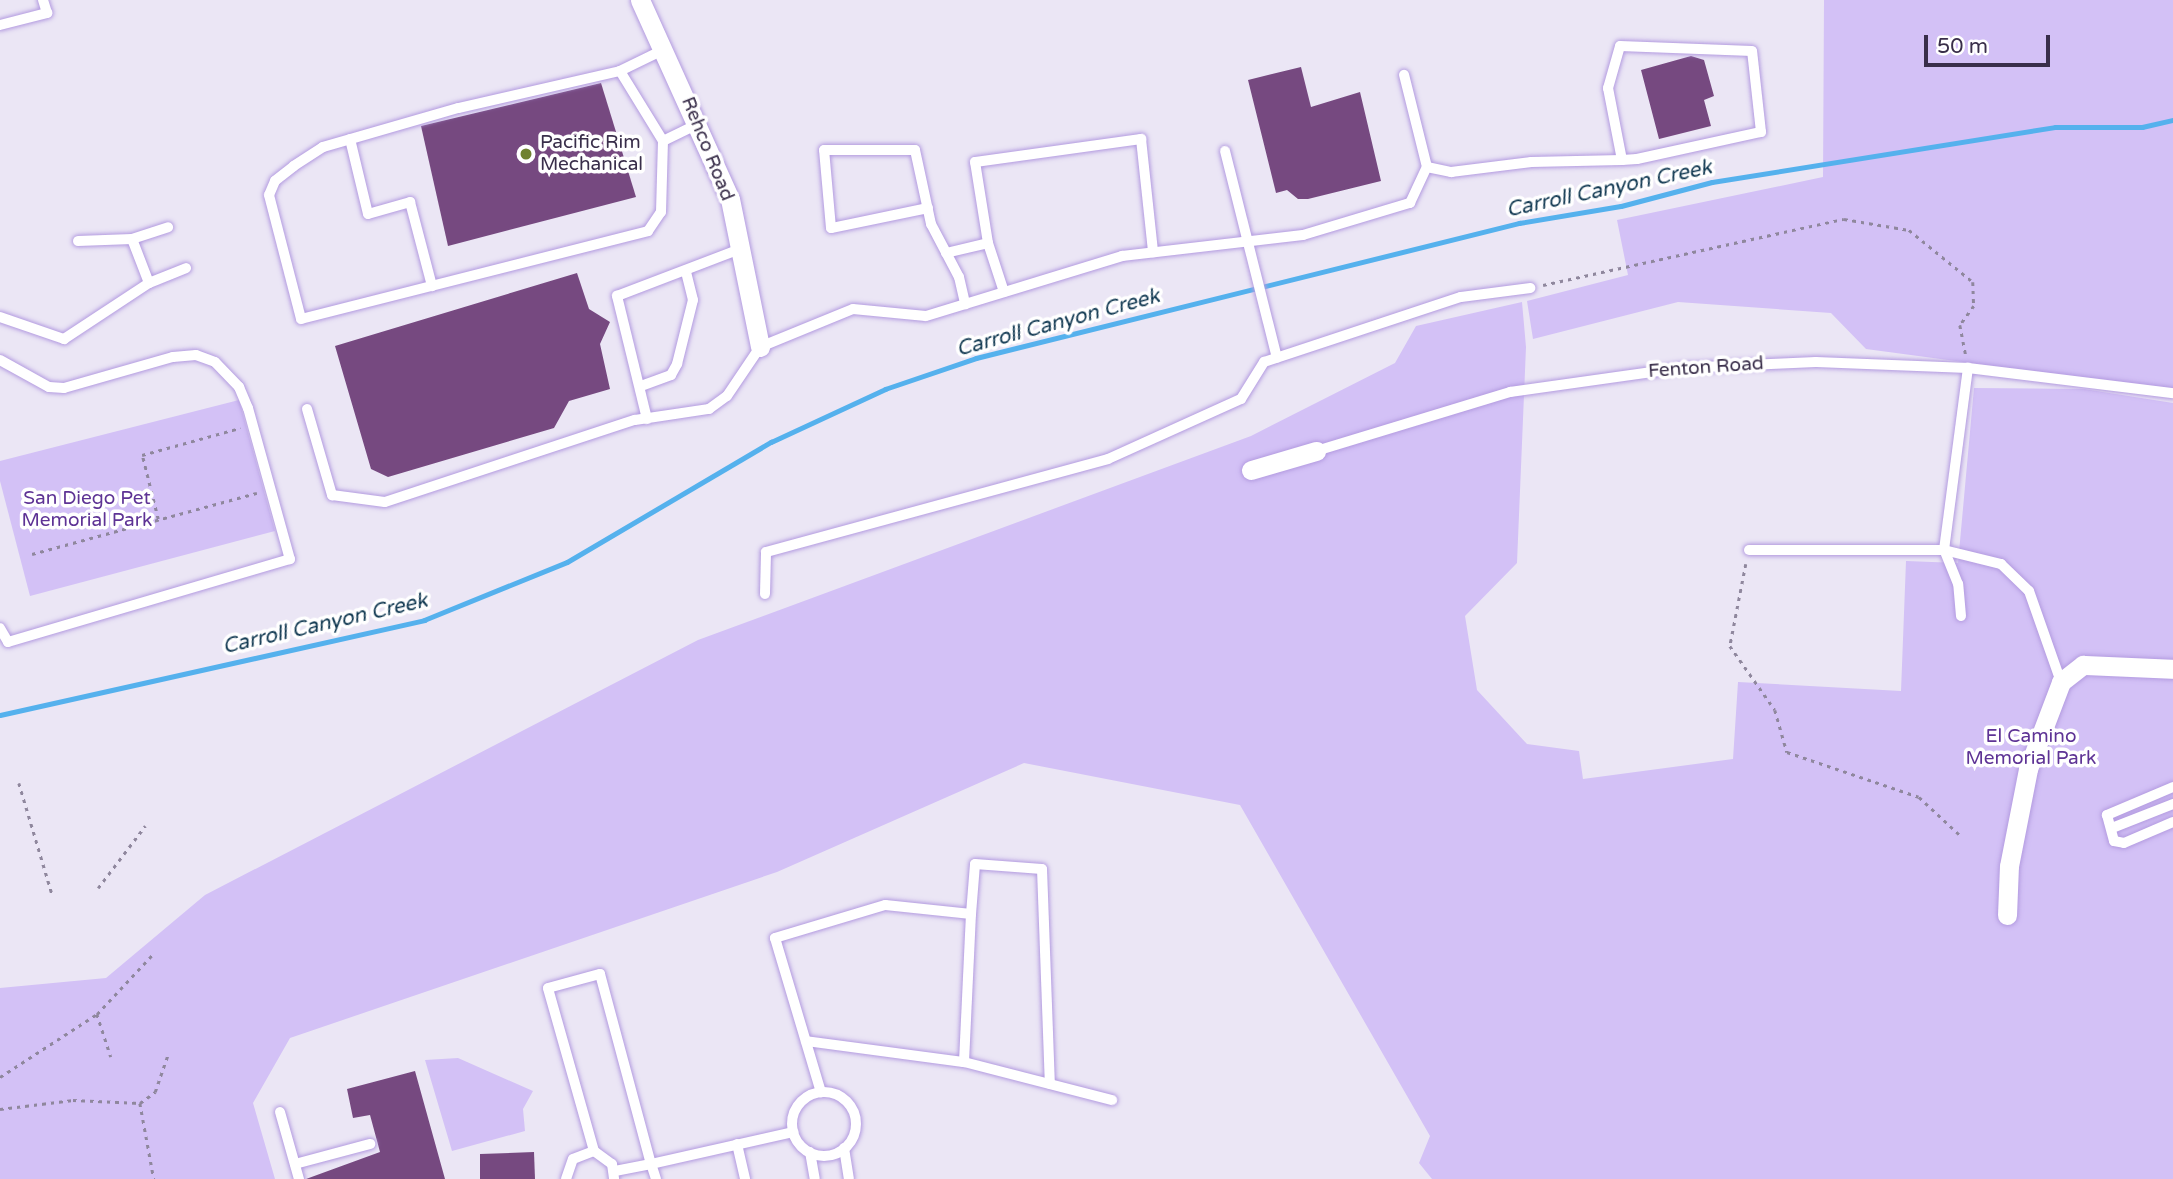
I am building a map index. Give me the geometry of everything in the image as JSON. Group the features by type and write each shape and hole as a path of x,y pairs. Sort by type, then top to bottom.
{"street":[{"name":"Rehco Road","path":"640,0 699,123 730,199 760,347"},
{"name":"Fenton Road","path":"1251,470 1315,452"},
{"path":"2007,915 2009,866 2028,769 2061,682 2083,665 2173,669"}],"lane":[{"path":"0,25 47,13 43,0"},
{"path":"1427,167 1451,172 1622,160 1761,132 1752,51 1620,46 1608,88 1622,160"},
{"path":"620,71 663,141 661,212 648,231 301,319 270,188 308,156 350,139 603,71 620,71 664,50"},
{"path":"307,409 332,495 356,502 415,494 647,419 709,409 727,396 760,347 853,309 926,316 1122,256 1303,235 1410,203 1427,167 1404,75"},
{"path":"663,141 699,123"},
{"path":"350,139 368,214 410,202 432,286"},
{"path":"1004,292 988,243 975,162 1141,139 1153,252"},
{"path":"928,208 831,228 824,150 915,150 928,208 965,304"},
{"path":"1225,151 1277,358"},
{"path":"78,241 131,239 168,227"},
{"path":"131,239 149,284"},
{"path":"946,253 988,243"},
{"path":"647,419 617,296 622,290 686,272 740,249"},
{"path":"0,317 64,340 149,284 186,268"},
{"path":"641,386 671,375 677,364 693,300 686,272"},
{"path":"765,594 766,552 1108,459 1241,399 1264,362 1461,297 1530,288"},
{"path":"0,360 49,387 64,388 196,355 215,362 239,387 290,559 8,642 0,628"},
{"name":"Fenton Road","path":"1315,452 1510,391 1571,380 1816,362 1968,368 2173,393"},
{"path":"1961,616 1958,583 1944,551 1968,368"},
{"path":"1749,551 1944,551 2001,564 2029,591 2061,682"},
{"path":"2173,787 2116,807 2107,815 2114,841 2124,843 2173,822"},
{"path":"2112,828 2173,804"},
{"path":"964,1062 975,864 1042,869 1050,1084"},
{"path":"821,1092 775,938 885,905 971,914"},
{"path":"656,1179 651,1164 600,974 548,988 594,1151 607,1158 614,1175 651,1164 793,1132"},
{"path":"806,1041 964,1062 1112,1100"},
{"path":"793,1132 798,1105 821,1092 838,1095 852,1107 855,1133 844,1148 828,1155 810,1152"},
{"path":"280,1112 299,1179"},
{"path":"793,1132 810,1152 815,1179"},
{"path":"295,1164 370,1144"},
{"path":"737,1144 745,1179"},
{"path":"844,1148 849,1179"},
{"path":"566,1179 573,1159 594,1151"}],"path":[{"path":"1530,288 1844,219 1909,230 1973,282 1973,306 1960,325 1968,368"},
{"path":"158,519 142,455 252,424"},
{"path":"32,554 271,489"},
{"path":"1749,551 1730,646 1775,710 1787,752 1919,797 1961,836"},
{"path":"19,783 52,894"},
{"path":"98,888 145,826"},
{"path":"0,1077 97,1014 154,953"},
{"path":"97,1014 111,1057"},
{"path":"0,1109 73,1100 140,1102 155,1092 168,1055"},
{"path":"140,1102 154,1179"}],"green space":[{"path":"1824,0 2173,0 2173,390 1866,349 1831,313 1678,302 1533,339 1527,301 1628,275 1617,220 1823,177"},
{"name":"El Camino Memorial Park","path":"1522,302 1526,347 1517,563 1465,616 1477,690 1527,744 1579,751 1583,779 1733,759 1738,682 1901,691 1906,561 1958,563 1974,388 2084,389 2173,403 2173,1179 1432,1179 1419,1163 1430,1136 1240,805 1024,763 777,872 290,1038 253,1103 275,1179 0,1179 0,988 106,978 205,895 698,640 1251,436 1395,363 1416,326"},
{"name":"San Diego Pet Memorial Park","path":"239,400 275,531 30,596 0,481 0,461"},
{"path":"458,1058 533,1091 523,1109 525,1131 452,1151 425,1060"}],"building":[{"path":"1691,56 1704,60 1714,96 1704,100 1711,126 1659,139 1641,70"},
{"path":"1301,67 1311,107 1360,92 1381,181 1308,199 1298,199 1287,190 1276,193 1248,80"},
{"name":"Pacific Rim Mechanical","path":"601,83 636,197 448,246 421,126"},
{"path":"577,273 589,309 610,322 600,344 610,389 569,401 554,428 388,477 371,469 335,346"},
{"path":"415,1071 445,1179 306,1179 380,1152 370,1115 353,1118 347,1089"},
{"path":"534,1152 535,1179 480,1179 480,1154"}],"waterway":[{"name":"Carroll Canyon Creek","path":"0,715 424,620 567,562 771,442 885,389 976,358 1519,223 1621,206 1712,182 2055,127 2142,127 2173,120"}],"place":[{"name":"Pacific Rim Mechanical","path":"526,154"}]}
